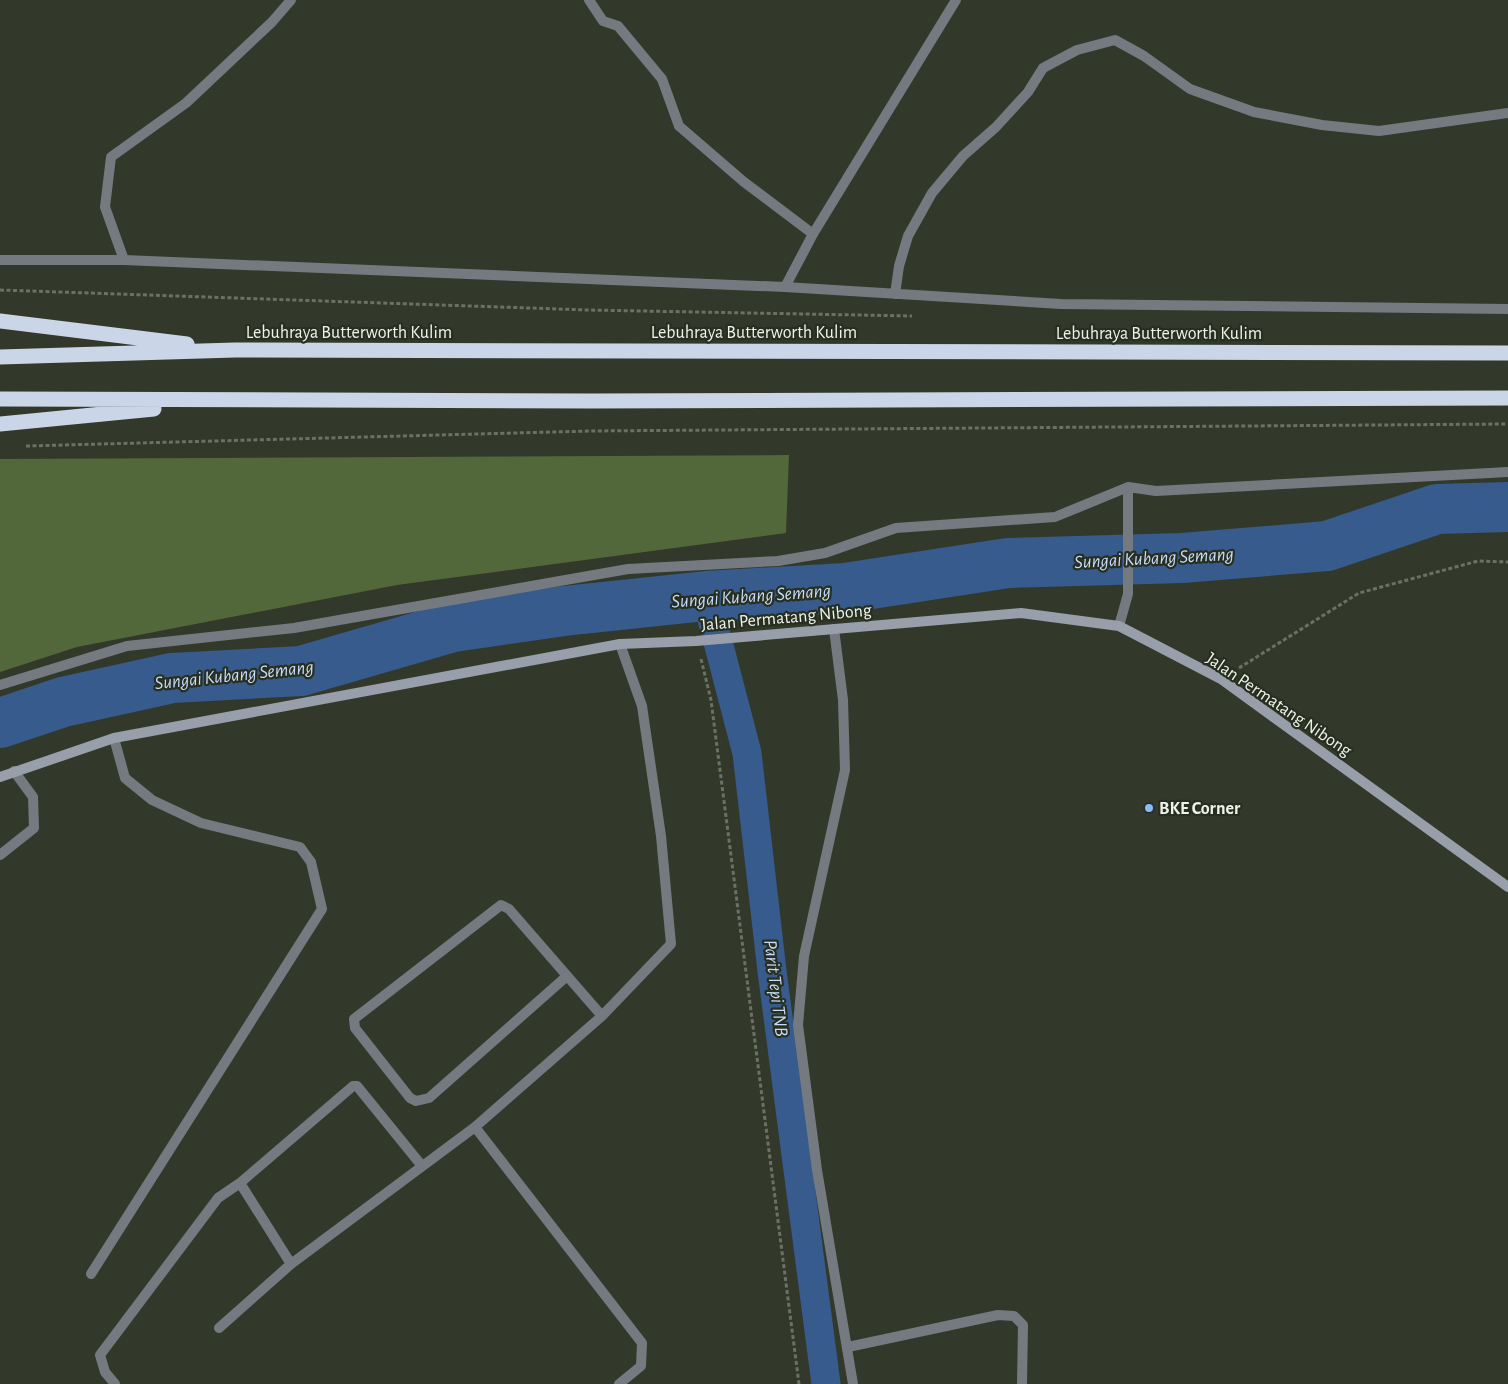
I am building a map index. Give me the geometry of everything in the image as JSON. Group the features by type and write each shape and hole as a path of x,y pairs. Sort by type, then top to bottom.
{"highway":[{"path":"0,321 235,350"},
{"name":"Lebuhraya Butterworth Kulim","path":"0,356 235,350 1508,352"},
{"path":"0,400 591,401 1508,398"},
{"path":"0,424 235,401"}],"main road":[{"name":"Jalan Permatang Nibong","path":"0,777 114,738 620,644 696,641 1021,612 1119,626 1221,680 1508,887"}],"street":[{"path":"124,260 105,207 111,157 186,102 272,22 291,0"},
{"path":"588,0 603,21 618,26 662,78 679,126 744,182 813,234"},
{"path":"785,287 813,234 956,0"},
{"path":"895,294 899,266 908,236 932,193 963,156 996,127 1028,92 1043,68 1077,50 1116,40 1144,56 1190,89 1254,112 1322,125 1379,131 1508,113"},
{"path":"0,260 124,260 785,287 1061,304 1508,309"},
{"path":"0,685 127,646 294,628 628,569 796,558 825,553 896,528 1055,517 1128,487 1156,491 1508,472"},
{"path":"1119,626 1128,594 1128,487"},
{"path":"834,629 843,700 845,770 804,956 798,1025 817,1170 853,1384"},
{"path":"219,1328 291,1264 475,1127 602,1016 671,944 661,836 642,706 620,644"},
{"path":"91,1274 322,909 311,862 300,847 201,823 152,800 125,778 114,738"},
{"path":"0,855 34,828 33,797 14,771"},
{"path":"567,976 429,1098 416,1101 410,1098 355,1028 354,1020 501,905 509,909 602,1016"},
{"path":"115,1384 105,1372 100,1355 218,1198 240,1182 353,1086 357,1086 422,1166"},
{"path":"475,1127 642,1343 641,1366 619,1384"},
{"path":"240,1182 291,1264"},
{"path":"848,1348 998,1315 1014,1316 1023,1325 1022,1384"}],"path":[{"path":"0,290 588,310"},
{"path":"20,446 590,431 1508,424"},
{"path":"1221,680 1359,593 1478,561 1508,562"},
{"path":"696,641 711,700 799,1384"}],"green space":[{"path":"789,455 786,533 397,585 77,647 0,672 0,459"}],"waterway":[{"name":"Sungai Kubang Semang","path":"0,723 63,702 172,678 301,671 453,627 564,611 706,596 845,588 1008,563 1182,558 1327,546 1437,509 1508,507"},
{"name":"Parit Tepi TNB","path":"706,596 747,753 772,971 826,1384"}],"place":[{"name":"BKE Corner","path":"1149,808"}]}
